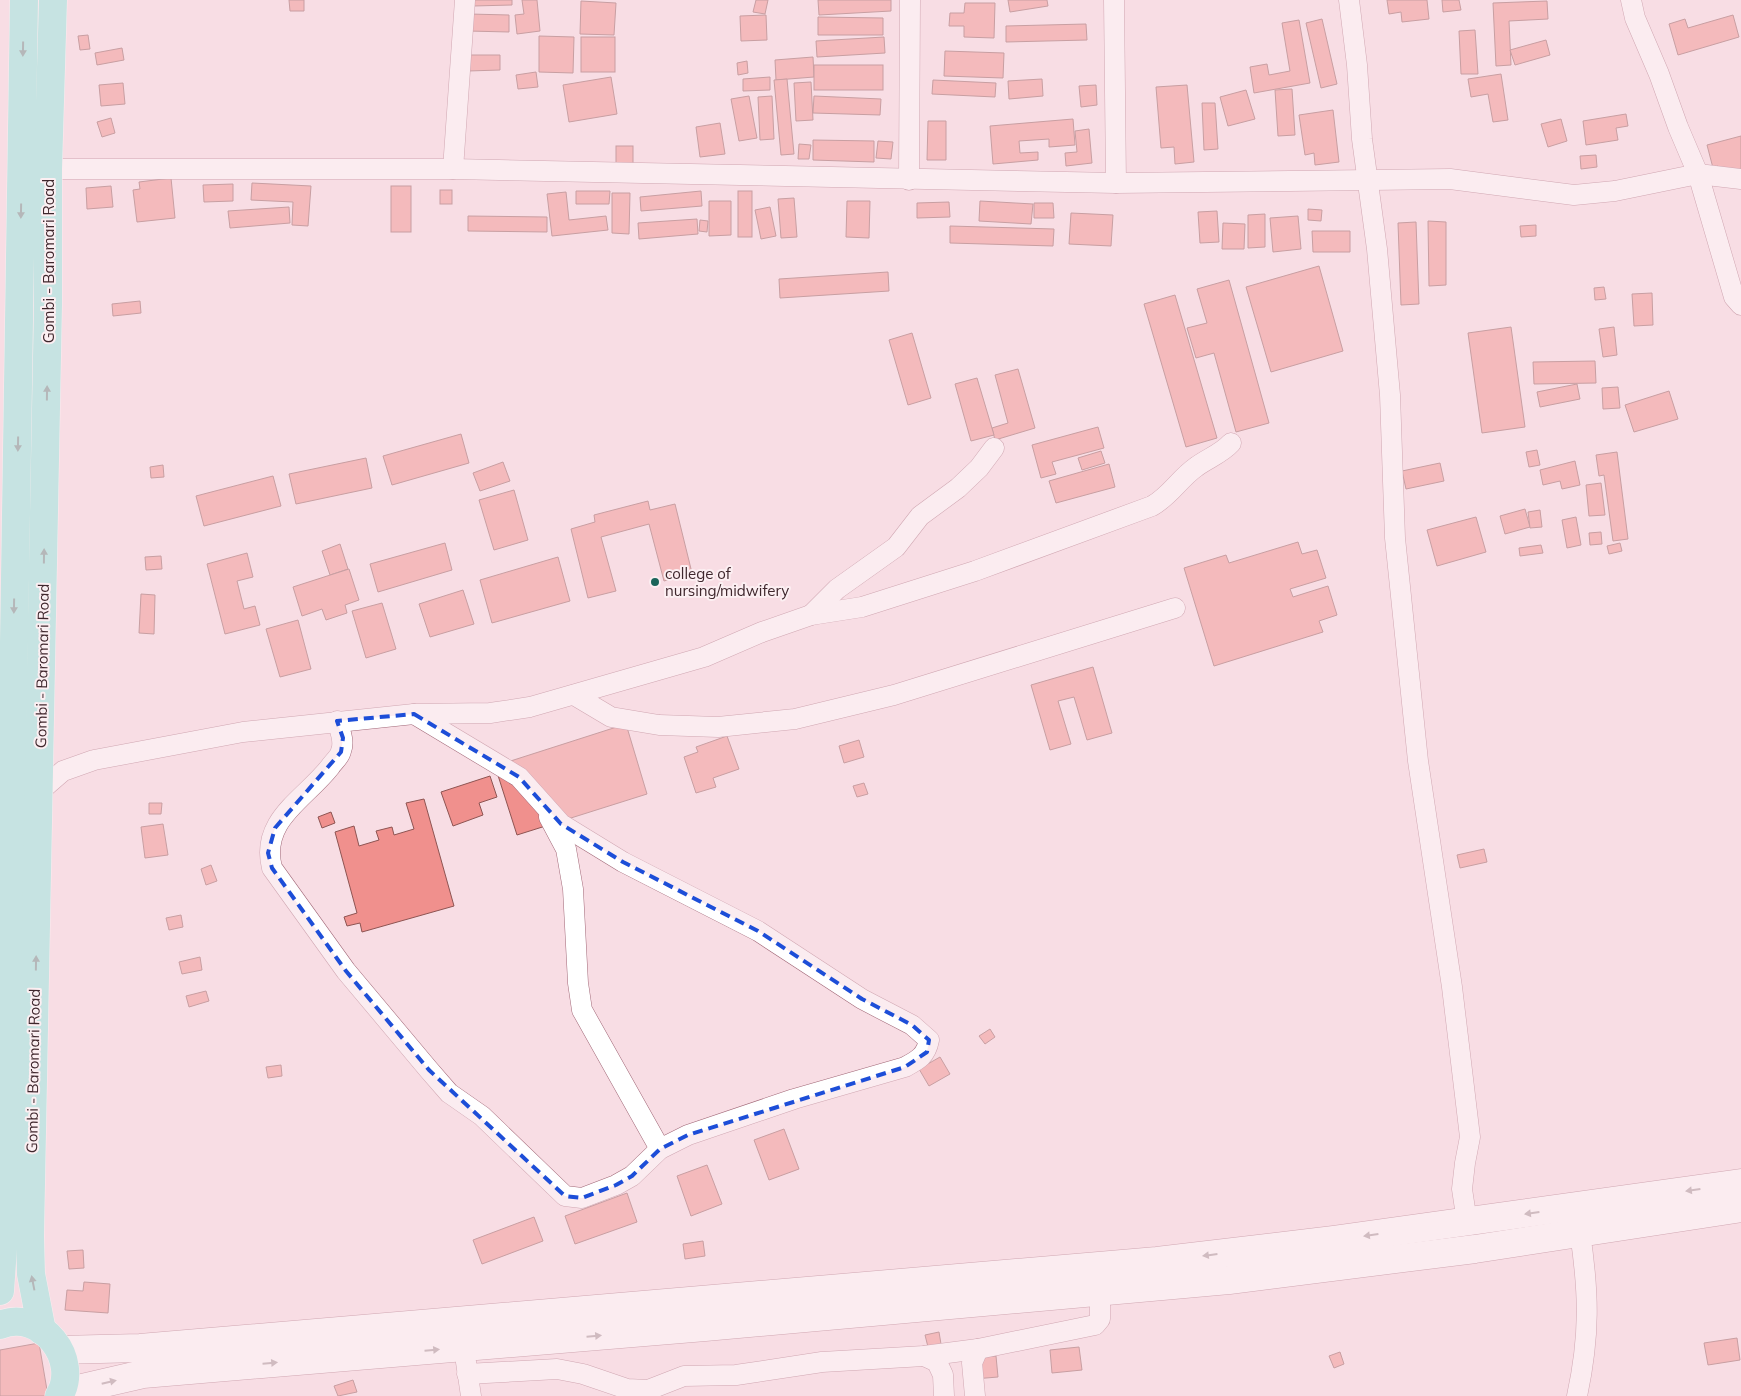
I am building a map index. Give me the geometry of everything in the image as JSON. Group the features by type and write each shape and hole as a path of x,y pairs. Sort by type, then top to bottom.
{"main road":[{"name":"Gombi - Baromari Road","path":"0,1291 6,1220 5,791 24,0"},
{"name":"Gombi - Baromari Road","path":"53,0 48,169 48,305 40,791 30,1236 31,1274 51,1340 65,1364 65,1379 60,1395"},
{"path":"0,1325 20,1322 51,1340 140,1348 1137,1263 1466,1222 1741,1183"},
{"path":"60,1395 143,1374 1229,1280 1475,1249 1741,1208"}],"street":[{"path":"453,169 465,0"},
{"path":"909,180 910,0"},
{"path":"1114,0 1116,183"},
{"path":"1349,0 1357,65 1362,139 1377,249 1390,395 1395,538 1418,761 1452,987 1470,1137 1462,1189 1466,1222"},
{"path":"1631,0 1635,18 1698,174 1734,297 1741,305"},
{"path":"48,169 453,169 1116,183 1450,179 1574,195 1615,191 1698,174 1741,179"},
{"path":"5,791 40,791 63,771 94,760 243,732 414,714 490,713 530,707 574,695 704,657 762,632 811,615 862,607 974,571 1152,506 1167,497 1177,484 1196,467 1222,452 1231,443"},
{"path":"811,615 838,590 896,547 920,516 958,488 979,468 994,448"},
{"path":"574,695 611,717 659,725 718,727 795,719 894,695 1175,608"},
{"path":"337,721 343,738 341,752 322,777 294,803 275,828 268,853 272,868 346,971 450,1093 482,1116 565,1196 582,1198 616,1185 632,1176 660,1149 688,1135 794,1099 905,1067 918,1060 927,1052 929,1040 912,1025 862,999 758,931 608,852 561,824 519,776 414,714"},
{"path":"540,801 566,849 572,889 578,983 582,1010 660,1149"},
{"path":"1577,1396 1588,1338 1587,1280 1580,1233"},
{"path":"468,1374 557,1369 583,1374 627,1389 648,1390 684,1376 736,1375 822,1362 924,1356 978,1349 1095,1326 1100,1319 1100,1291"},
{"path":"463,1347 471,1396"},
{"path":"975,1396 972,1363 978,1349"},
{"path":"924,1356 937,1362 943,1375 944,1396"}],"highlighted area":[{"path":"414,714 519,777 561,824 623,862 758,931 862,999 912,1025 929,1040 927,1052 905,1067 688,1135 660,1149 632,1176 616,1185 582,1198 565,1196 429,1070 346,971 272,868 268,853 275,828 341,752 343,738 337,721"}],"building":[{"path":"289,0 304,0 304,11 290,11"},
{"path":"473,0 512,0 512,5 473,6"},
{"path":"522,0 537,0 540,31 517,34 515,15 524,14"},
{"path":"756,0 768,0 765,14 753,12"},
{"path":"818,0 891,0 891,11 819,15"},
{"path":"1008,0 1047,0 1048,6 1010,12"},
{"path":"1387,0 1427,0 1429,19 1402,22 1401,12 1389,14"},
{"path":"1442,0 1459,0 1461,10 1443,12"},
{"path":"581,1 616,3 614,35 580,34"},
{"path":"1547,1 1548,19 1509,21 1511,65 1496,66 1493,3"},
{"path":"965,3 995,3 994,38 964,37 964,26 949,26 950,13 964,13"},
{"path":"469,14 509,15 509,32 468,31"},
{"path":"766,15 767,40 741,41 740,16"},
{"path":"1733,15 1739,37 1678,55 1669,24 1685,19 1688,28"},
{"path":"818,17 883,18 883,35 818,35"},
{"path":"1322,19 1337,84 1321,88 1306,23"},
{"path":"1299,20 1310,83 1254,93 1250,67 1267,64 1269,75 1290,71 1282,23"},
{"path":"1086,24 1087,40 1006,42 1006,26"},
{"path":"1475,30 1478,74 1461,74 1459,31"},
{"path":"88,35 90,49 80,50 78,36"},
{"path":"539,36 574,37 573,73 539,72"},
{"path":"581,37 615,37 615,72 581,72"},
{"path":"884,37 885,53 817,57 816,41"},
{"path":"1546,40 1550,55 1515,65 1510,50"},
{"path":"122,48 124,60 97,65 95,53"},
{"path":"945,51 1004,53 1003,78 944,76"},
{"path":"468,55 500,55 500,70 468,71"},
{"path":"813,57 814,77 776,80 775,60"},
{"path":"747,61 748,73 738,75 737,63"},
{"path":"814,65 883,65 883,90 814,90"},
{"path":"536,72 538,87 518,89 516,75"},
{"path":"1501,74 1508,120 1493,122 1488,94 1471,97 1468,79"},
{"path":"611,77 617,114 569,122 563,85"},
{"path":"770,77 770,90 743,91 743,79"},
{"path":"787,79 794,154 781,155 774,80"},
{"path":"1042,79 1043,96 1009,99 1008,81"},
{"path":"933,80 996,83 995,97 932,94"},
{"path":"811,82 813,120 796,121 794,83"},
{"path":"123,83 125,104 101,106 99,85"},
{"path":"1096,85 1097,105 1081,107 1079,86"},
{"path":"1187,85 1194,162 1175,164 1174,147 1161,148 1156,87"},
{"path":"1292,89 1295,135 1278,136 1275,90"},
{"path":"1246,90 1255,119 1228,126 1220,97"},
{"path":"749,96 757,138 739,141 731,99"},
{"path":"772,96 774,139 760,140 758,97"},
{"path":"814,96 881,99 880,115 813,113"},
{"path":"1202,103 1215,103 1218,149 1204,150"},
{"path":"1333,110 1339,162 1315,165 1314,153 1305,155 1299,115"},
{"path":"1626,114 1628,126 1616,128 1618,140 1586,145 1583,121"},
{"path":"111,118 115,133 102,137 97,122"},
{"path":"1073,119 1075,145 1049,147 1049,139 1019,141 1020,153 1038,152 1038,160 993,164 990,126"},
{"path":"1561,119 1567,141 1548,147 1541,124"},
{"path":"928,121 946,121 946,160 927,160"},
{"path":"720,123 725,154 700,157 696,127"},
{"path":"1089,129 1092,163 1066,166 1065,153 1077,152 1075,131"},
{"path":"1741,136 1741,177 1722,182 1718,166 1713,168 1707,145"},
{"path":"813,140 874,141 874,162 813,160"},
{"path":"878,141 893,142 891,159 876,158"},
{"path":"799,144 811,145 809,159 798,159"},
{"path":"616,146 633,146 633,164 616,164"},
{"path":"1596,155 1597,167 1581,169 1580,156"},
{"path":"171,178 175,218 137,222 133,190 140,189 139,182"},
{"path":"252,183 311,186 308,226 292,225 293,202 251,200"},
{"path":"233,184 233,201 204,202 203,185"},
{"path":"111,186 113,207 87,209 86,188"},
{"path":"391,186 411,186 411,232 391,232"},
{"path":"440,190 452,190 452,204 440,204"},
{"path":"576,191 610,191 609,204 576,204"},
{"path":"701,191 702,206 641,211 640,197"},
{"path":"738,191 752,191 752,237 738,237"},
{"path":"566,192 569,220 606,216 608,230 552,236 547,194"},
{"path":"612,193 630,193 629,234 612,233"},
{"path":"794,198 797,237 781,238 778,199"},
{"path":"709,201 731,201 731,235 709,236"},
{"path":"847,201 870,201 869,238 846,237"},
{"path":"980,201 1033,204 1031,224 979,221"},
{"path":"949,202 950,217 917,218 917,203"},
{"path":"1034,203 1053,203 1054,218 1034,218"},
{"path":"289,207 290,223 230,228 228,211"},
{"path":"770,207 776,236 761,239 755,210"},
{"path":"1308,209 1322,210 1321,221 1308,220"},
{"path":"1217,211 1219,242 1200,243 1198,212"},
{"path":"1071,213 1113,215 1111,246 1069,244"},
{"path":"1265,214 1265,247 1248,248 1248,215"},
{"path":"468,216 547,217 547,232 468,231"},
{"path":"1298,216 1301,249 1273,252 1270,218"},
{"path":"697,219 698,234 639,239 638,223"},
{"path":"700,220 708,221 707,232 699,231"},
{"path":"1428,221 1446,222 1446,285 1429,286"},
{"path":"1416,222 1419,304 1401,305 1398,223"},
{"path":"1223,223 1245,224 1244,249 1222,249"},
{"path":"1536,225 1536,236 1521,237 1520,226"},
{"path":"950,226 1054,229 1053,246 950,243"},
{"path":"1312,231 1350,231 1350,252 1313,252"},
{"path":"1319,266 1343,351 1271,372 1246,287"},
{"path":"888,272 889,291 780,298 779,279"},
{"path":"1229,280 1269,423 1236,432 1214,353 1196,358 1187,328 1207,323 1197,289"},
{"path":"1604,287 1606,299 1595,300 1594,288"},
{"path":"1652,293 1653,325 1634,326 1632,294"},
{"path":"1175,295 1217,438 1186,447 1144,304"},
{"path":"140,301 141,313 113,316 112,304"},
{"path":"1511,327 1525,427 1482,433 1468,333"},
{"path":"1614,327 1617,355 1603,357 1599,329"},
{"path":"912,333 931,398 908,405 889,340"},
{"path":"1595,361 1596,383 1534,384 1533,362"},
{"path":"1018,369 1035,428 995,440 992,428 1008,423 995,375"},
{"path":"977,378 994,435 971,441 955,384"},
{"path":"1577,384 1580,399 1540,407 1537,392"},
{"path":"1618,387 1620,408 1603,409 1602,388"},
{"path":"1669,391 1678,419 1634,432 1625,405"},
{"path":"1098,427 1104,448 1052,462 1056,474 1041,478 1032,445"},
{"path":"461,434 469,463 392,485 383,456"},
{"path":"1537,450 1540,465 1529,467 1526,452"},
{"path":"1101,451 1105,463 1082,470 1078,458"},
{"path":"1617,452 1628,539 1613,541 1604,475 1599,476 1596,455"},
{"path":"366,458 372,488 296,504 289,474"},
{"path":"1575,461 1580,485 1562,489 1560,481 1543,485 1540,470"},
{"path":"503,462 510,481 480,491 473,473"},
{"path":"1440,463 1444,481 1406,489 1402,471"},
{"path":"1109,464 1115,487 1056,503 1049,481"},
{"path":"163,465 164,477 151,478 150,467"},
{"path":"273,476 281,506 204,526 196,496"},
{"path":"1601,483 1605,515 1589,516 1586,485"},
{"path":"514,490 528,540 494,550 479,500"},
{"path":"648,501 650,510 675,504 692,573 664,581 649,524 601,537 616,591 588,598 571,529 595,522 594,515"},
{"path":"1525,509 1530,527 1505,534 1500,516"},
{"path":"1540,510 1542,527 1530,528 1528,512"},
{"path":"1476,517 1486,552 1437,566 1427,530"},
{"path":"1576,517 1581,545 1567,548 1562,520"},
{"path":"1601,532 1602,544 1590,545 1589,533"},
{"path":"1298,542 1302,554 1317,550 1326,578 1290,589 1293,597 1328,586 1337,615 1319,621 1323,632 1214,666 1184,568 1226,555 1229,563"},
{"path":"445,543 452,570 378,592 370,564"},
{"path":"1620,543 1622,551 1609,554 1607,546"},
{"path":"340,544 348,569 330,575 322,551"},
{"path":"1541,545 1543,553 1520,556 1519,548"},
{"path":"247,553 253,577 237,581 244,609 255,606 260,625 225,634 207,564"},
{"path":"161,556 162,569 146,570 145,557"},
{"path":"558,557 570,601 492,623 480,580"},
{"path":"349,569 359,600 345,605 347,613 326,620 322,609 302,616 293,587"},
{"path":"463,590 474,624 430,637 419,604"},
{"path":"141,594 155,595 154,634 139,633"},
{"path":"382,603 396,649 366,658 352,611"},
{"path":"298,620 311,669 280,677 266,629"},
{"path":"1093,667 1112,733 1087,740 1074,697 1058,701 1071,744 1050,750 1031,685"},
{"path":"626,724 647,794 517,835 495,766"},
{"path":"727,736 739,769 713,778 716,787 696,793 684,757 698,752 696,747"},
{"path":"859,740 864,757 844,763 839,746"},
{"path":"490,776 497,797 479,803 483,815 453,826 441,792"},
{"path":"864,783 868,794 857,797 853,786"},
{"path":"424,799 454,906 362,932 360,923 347,926 344,917 357,913 335,832 354,826 359,846 379,840 376,831 392,827 394,835 414,829 406,803"},
{"path":"149,803 162,803 161,814 149,814"},
{"path":"331,812 335,823 322,828 318,817"},
{"path":"163,824 168,855 145,858 141,827"},
{"path":"1484,849 1487,862 1460,868 1457,855"},
{"path":"211,865 217,881 206,885 201,869"},
{"path":"181,915 183,927 169,930 166,918"},
{"path":"200,957 202,970 182,974 179,962"},
{"path":"206,991 209,1001 189,1007 186,996"},
{"path":"990,1029 995,1037 985,1044 979,1036"},
{"path":"940,1057 950,1074 929,1086 919,1069"},
{"path":"281,1065 282,1076 268,1078 266,1067"},
{"path":"784,1129 799,1169 769,1180 754,1140"},
{"path":"707,1165 722,1204 691,1216 677,1176"},
{"path":"627,1193 637,1222 575,1244 565,1216"},
{"path":"534,1217 543,1241 482,1264 473,1240"},
{"path":"703,1241 705,1256 685,1259 683,1244"},
{"path":"83,1250 84,1268 69,1269 67,1251"},
{"path":"84,1282 110,1284 108,1313 65,1310 67,1290 83,1291"},
{"path":"939,1332 941,1344 928,1347 925,1335"},
{"path":"1737,1338 1740,1360 1708,1365 1704,1343"},
{"path":"39,1343 48,1396 0,1396 0,1350"},
{"path":"1079,1347 1082,1370 1052,1373 1050,1350"},
{"path":"1340,1352 1344,1364 1334,1368 1329,1356"},
{"path":"996,1356 998,1377 974,1379 973,1358"},
{"path":"353,1380 357,1392 338,1396 334,1386"}],"place":[{"name":"college of nursing/midwifery","path":"655,582"}]}
